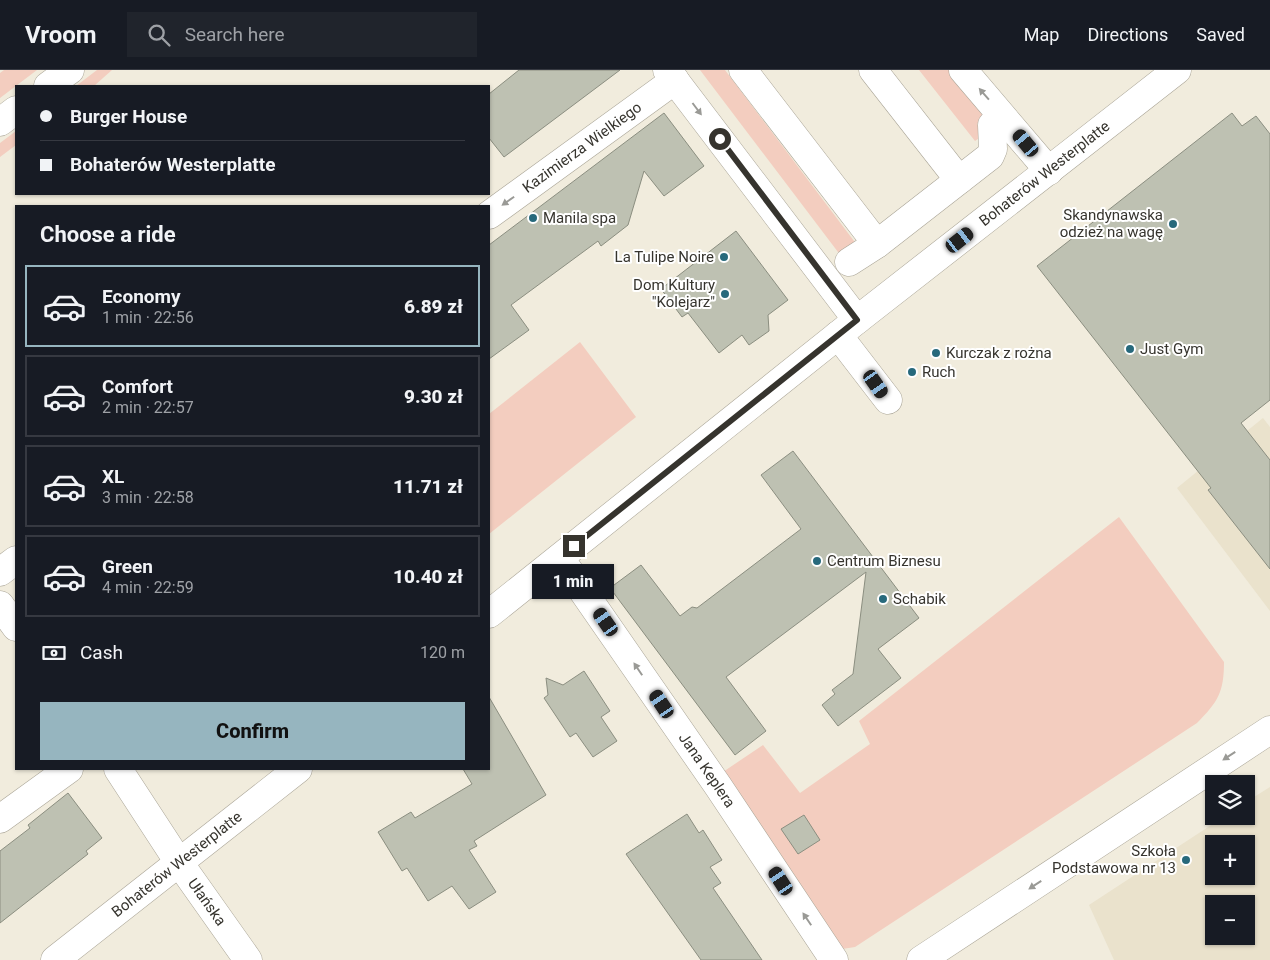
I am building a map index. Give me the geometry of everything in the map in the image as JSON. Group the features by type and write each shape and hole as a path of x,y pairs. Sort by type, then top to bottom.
{"street":[{"path":"49,85 70,70"},
{"path":"743,70 877,244"},
{"path":"873,70 959,180"},
{"path":"963,70 1049,171"},
{"name":"Bohaterów Westerplatte","path":"490,613 848,327 1177,70"},
{"path":"671,75 848,327 888,400"},
{"name":"Kazimierza Wielkiego","path":"490,214 671,75"},
{"path":"0,122 15,111"},
{"path":"849,262 877,244 990,156 994,149 992,125"},
{"name":"Jana Keplera","path":"560,558 718,786 834,960"},
{"path":"0,572 15,561"},
{"path":"0,605 15,626"},
{"path":"921,960 1270,730"},
{"path":"0,819 68,770"},
{"name":"Ułańska","path":"119,770 178,862 248,960"},
{"name":"Bohaterów Westerplatte","path":"55,960 297,770"}],"shaded area":[{"path":"4,70 37,70 0,98 0,73"},
{"path":"97,70 112,70 95,85 77,85"},
{"path":"700,70 725,70 857,245 841,256"},
{"path":"919,70 949,70 986,116 977,124 985,134 975,141"},
{"path":"15,132 15,146 0,157 0,143"},
{"path":"580,342 636,417 490,533 490,413"},
{"path":"1263,418 1270,427 1270,611 1177,488"},
{"path":"1119,517 1224,662 1223,681 1215,702 1197,723 855,947 842,949 717,776 763,745 800,793 870,744 859,721"},
{"name":"Szkoła Podstawowa nr 13","path":"1270,787 1270,960 1114,960 1089,905 1211,825 1255,825 1255,796"}],"building":[{"path":"519,70 620,70 504,157 490,139 490,93"},
{"path":"664,113 704,166 664,196 644,171 628,225 601,246 598,241 511,305 529,330 490,358 490,244"},
{"path":"1232,113 1242,126 1256,116 1270,134 1270,400 1241,423 1270,460 1270,569 1208,490 1211,488 1037,266"},
{"name":"Dom Kultury \"Kolejarz\"","path":"736,231 788,300 768,315 769,331 749,345 742,335 719,353 688,313 682,317 661,289"},
{"name":"Centrum Biznesu","path":"793,451 919,618 878,649 901,678 838,726 822,705 835,694 832,690 853,674 866,572 726,677 766,731 735,755 610,588 641,565 680,616 692,607 697,608 801,529 761,475"},
{"path":"584,671 610,711 601,717 617,741 593,757 576,733 570,737 544,698 548,695 546,678 563,685"},
{"path":"490,699 546,795 474,841 477,846 469,850 496,892 469,909 452,886 428,901 407,868 402,871 378,832 411,812 415,818 472,784 464,770 490,770"},
{"path":"68,793 102,838 86,851 88,854 0,923 0,851 30,828 28,825"},
{"path":"687,814 699,833 703,830 722,860 710,867 721,883 713,888 762,960 701,960 626,854"},
{"path":"804,815 820,840 798,854 781,829"}],"place":[{"name":"Manila spa","path":"533,218"},
{"name":"Skandynawska odzież na wagę","path":"1173,224"},
{"name":"La Tulipe Noire","path":"724,257"},
{"name":"Dom Kultury \"Kolejarz\"","path":"725,294"},
{"name":"Just Gym","path":"1130,349"},
{"name":"Kurczak z rożna","path":"936,353"},
{"name":"Ruch","path":"912,372"},
{"name":"Centrum Biznesu","path":"817,561"},
{"name":"Schabik","path":"883,599"},
{"name":"Szkoła Podstawowa nr 13","path":"1186,860"}],"route":[{"path":"574,546 857,320 720,139"}]}
